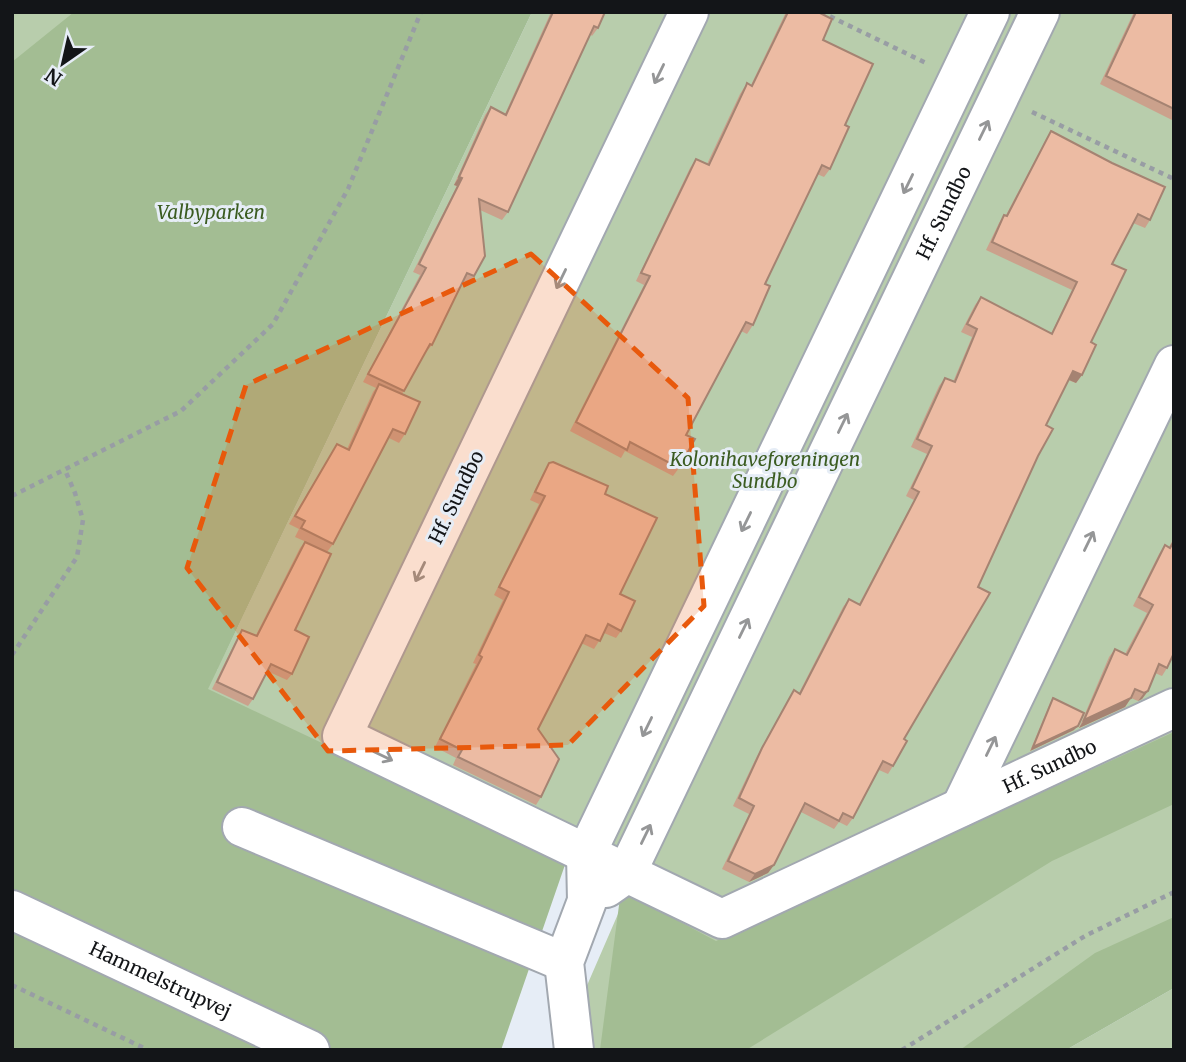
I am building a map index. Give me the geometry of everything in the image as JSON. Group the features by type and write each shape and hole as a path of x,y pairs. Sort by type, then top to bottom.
{"street":[{"name":"Hf. Sundbo","path":"689,12 342,736 722,919 1174,708"},
{"path":"574,1050 564,962 587,901 586,854 990,12"},
{"name":"Hf. Sundbo","path":"587,901 626,874 1040,12"},
{"path":"962,71 1003,89"},
{"name":"Hf. Sundbo","path":"961,807 1174,365"},
{"path":"242,827 564,962"},
{"name":"Hammelstrupvej","path":"12,910 310,1050"}],"path":[{"path":"12,496 181,411 273,324 348,189 421,12"},
{"path":"821,12 962,71"},
{"path":"1003,89 1174,179"},
{"path":"12,654 77,557 83,520 65,470"},
{"path":"902,1050 1085,936 1174,892"},
{"path":"12,985 148,1050"}],"highlighted area":[{"path":"531,254 688,398 704,606 568,745 328,751 187,568 246,385"}],"green space":[{"name":"Kolonihaveforeningen Sundbo","path":"12,12 527,12 217,670 532,12 1174,12 1174,960 998,1050 559,1050 618,914 684,925 566,858 12,1007"},
{"name":"Valbyparken","path":"74,12 532,12 208,689 567,859 501,1050 17,1050 12,1047 12,62"},
{"path":"1174,732 1174,804 1052,861 746,1050 600,1050 621,890 716,941"},
{"path":"1174,917 1174,988 1066,1050 960,1050 1095,953"},
{"path":"1174,988 1174,1050 1066,1050"}],"building":[{"path":"553,12 605,12 598,28 594,26 508,212 479,199 485,256 474,276 467,273 432,345 430,344 404,391 368,374 426,268 419,264 462,178 459,177 491,107 506,115"},
{"path":"788,12 818,12 832,19 823,40 873,64 845,125 849,127 830,169 822,165 765,284 770,286 753,325 746,322 686,435 695,439 679,468 630,442 627,450 576,422 650,276 641,273 696,159 709,165 747,83 752,86"},
{"path":"1136,12 1174,12 1174,109 1106,76"},
{"path":"1051,131 1165,187 1150,220 1138,214 1112,264 1126,270 1091,342 1096,345 1082,375 1073,371 1046,425 1053,429 978,587 990,593 904,739 907,741 893,766 883,761 853,818 843,813 839,821 805,803 774,865 755,874 728,861 754,806 739,798 762,748 794,690 800,694 849,599 860,605 919,492 912,488 932,446 917,439 945,378 955,382 977,329 967,324 981,297 1052,334 1077,282 992,242"},
{"path":"379,384 420,402 405,434 393,429 333,544 301,528 305,521 295,516 337,444 349,450"},
{"path":"553,462 608,486 605,494 657,518 620,594 635,601 621,631 608,624 600,641 586,635 538,729 559,759 541,797 458,757 462,750 440,739 482,657 479,655 509,592 499,587 545,496 535,492 549,463"},
{"path":"1174,541 1174,653 1167,668 1159,664 1148,691 1144,693 1135,689 1131,698 1084,720 1115,649 1127,655 1153,605 1139,597 1165,545 1170,548"},
{"path":"305,542 331,554 295,630 309,637 292,674 271,664 253,699 217,682 242,630 257,636"},
{"path":"1053,698 1084,713 1078,726 1033,747"}]}
